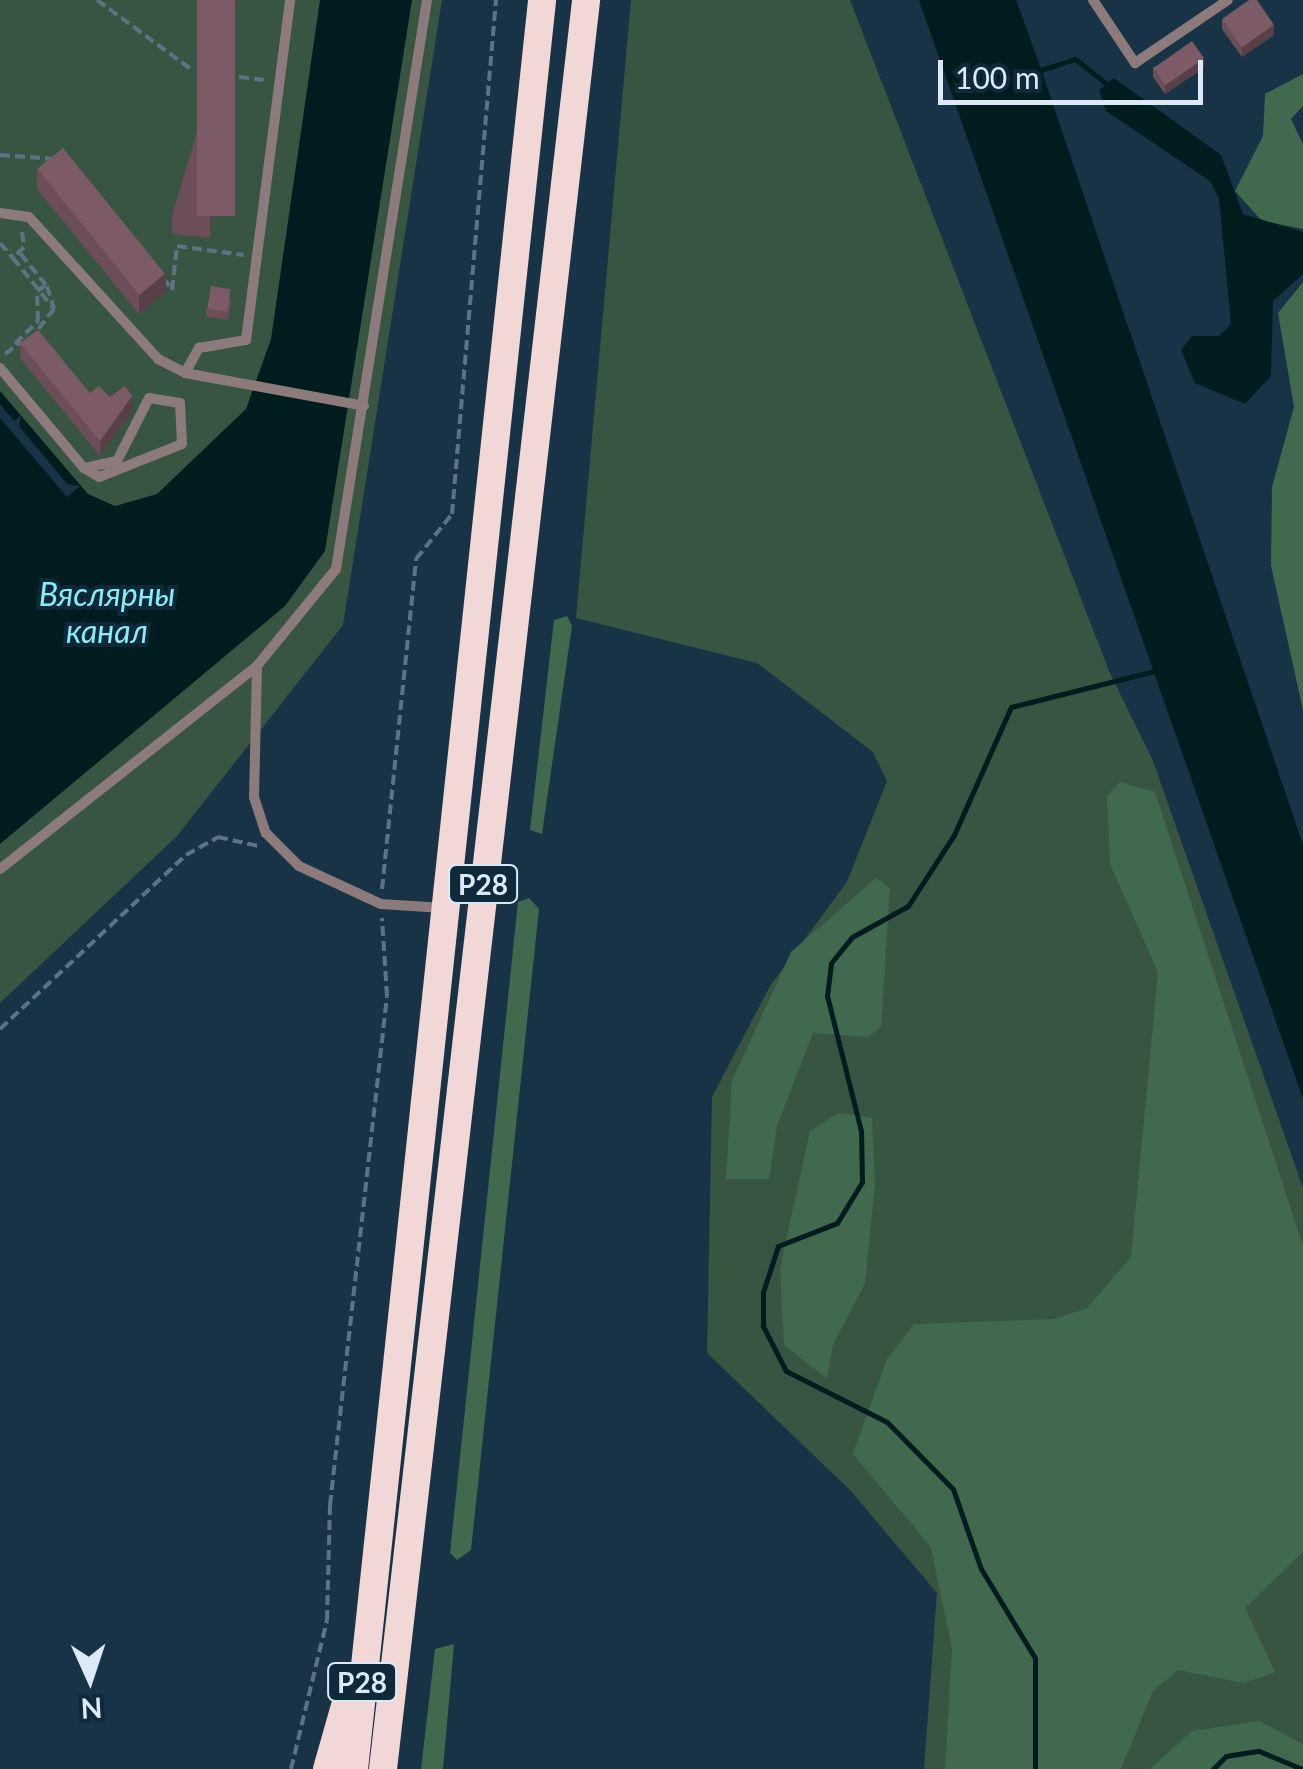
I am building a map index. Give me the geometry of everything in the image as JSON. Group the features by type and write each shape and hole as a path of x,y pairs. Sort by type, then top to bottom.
{"highway":[{"name":"Р28","path":"354,1769 542,0"},
{"name":"Р28","path":"383,1769 586,0"},
{"path":"327,1769 371,1596"}],"lane":[{"path":"185,372 199,348 246,340 290,0"},
{"path":"0,869 257,666 336,569 427,0"},
{"path":"1092,0 1135,63 1228,0"},
{"path":"0,213 28,216 158,359 185,372 362,406"},
{"path":"0,368 84,468 99,477 182,444 180,403 148,398 117,460 84,468"},
{"path":"257,666 254,797 278,850 381,904 444,908"}],"path":[{"path":"97,0 194,72 279,82"},
{"path":"292,1769 327,1620 330,1506 387,996 381,904 416,558 452,514 496,0"},
{"path":"0,155 68,160"},
{"path":"12,226 24,233 19,252 13,258"},
{"path":"0,243 54,309"},
{"path":"160,275 172,290 176,246 256,256"},
{"path":"19,252 46,285 54,309"},
{"path":"37,290 46,285"},
{"path":"5,354 38,321 37,290"},
{"path":"5,354 54,309"},
{"path":"0,348 5,354"},
{"path":"0,1029 186,855 218,837 278,850"}],"shaded area":[{"path":"0,0 442,0 343,625 177,836 0,1003"},
{"path":"631,0 850,0 1109,671 1153,761 1303,1188 1303,1769 924,1769 937,1593 850,1490 707,1353 712,1097 770,986 847,882 887,781 873,752 757,663 576,618"}],"green space":[{"path":"1303,74 1303,106 1291,119 1303,144 1303,229 1262,221 1235,191 1263,136 1265,94"},
{"path":"1303,282 1303,710 1271,566 1272,487 1294,407 1278,313"},
{"path":"567,616 572,626 542,834 530,830 554,620"},
{"path":"1120,782 1155,792 1303,1246 1303,1552 1245,1608 1275,1672 1244,1683 1178,1670 1153,1691 1121,1769 945,1769 952,1649 931,1547 853,1454 887,1359 914,1324 1055,1319 1087,1308 1131,1257 1158,972 1110,864 1107,796"},
{"path":"876,878 890,888 881,1027 868,1037 813,1033 777,1126 769,1179 726,1179 732,1081 791,952"},
{"path":"529,898 539,909 471,1550 457,1560 450,1553 518,902"},
{"path":"839,1113 872,1118 875,1184 865,1283 833,1345 827,1379 784,1345 780,1268 810,1131"},
{"path":"454,1644 443,1769 421,1769 435,1649"},
{"path":"1259,1721 1303,1744 1303,1769 1150,1769 1192,1731"}],"water":[{"name":"Вяслярны канал","path":"320,0 412,0 325,551 285,606 0,844 0,391 88,494 115,506 157,494 246,409 271,339"},
{"path":"919,0 1016,0 1037,57 1303,845 1303,1099"},
{"path":"1114,78 1221,155 1243,214 1303,232 1303,274 1273,301 1271,376 1245,404 1195,383 1181,350 1192,336 1219,336 1231,324 1219,198 1210,181 1106,111 1099,90"}],"pier":[{"path":"0,404 14,421 21,415 19,426 67,484 80,486 67,497 0,418"}],"building":[{"path":"197,0 235,0 235,216 197,216"},
{"path":"1249,0 1257,0 1274,25 1242,47 1222,19"},
{"path":"1192,41 1204,58 1166,85 1153,68"},
{"path":"63,148 165,274 139,295 37,169"},
{"path":"211,286 231,289 227,312 207,309"},
{"path":"38,330 90,393 99,386 110,397 125,386 132,396 100,441 20,343"}],"waterway":[{"path":"1038,71 1075,59 1107,84"},
{"path":"1035,1769 1035,1658 981,1569 953,1489 887,1422 786,1371 763,1326 763,1292 778,1246 837,1223 862,1182 861,1131 827,996 831,963 852,937 908,906 954,835 1011,707 1158,670"},
{"path":"1213,1769 1226,1756 1259,1751 1302,1769"}]}
